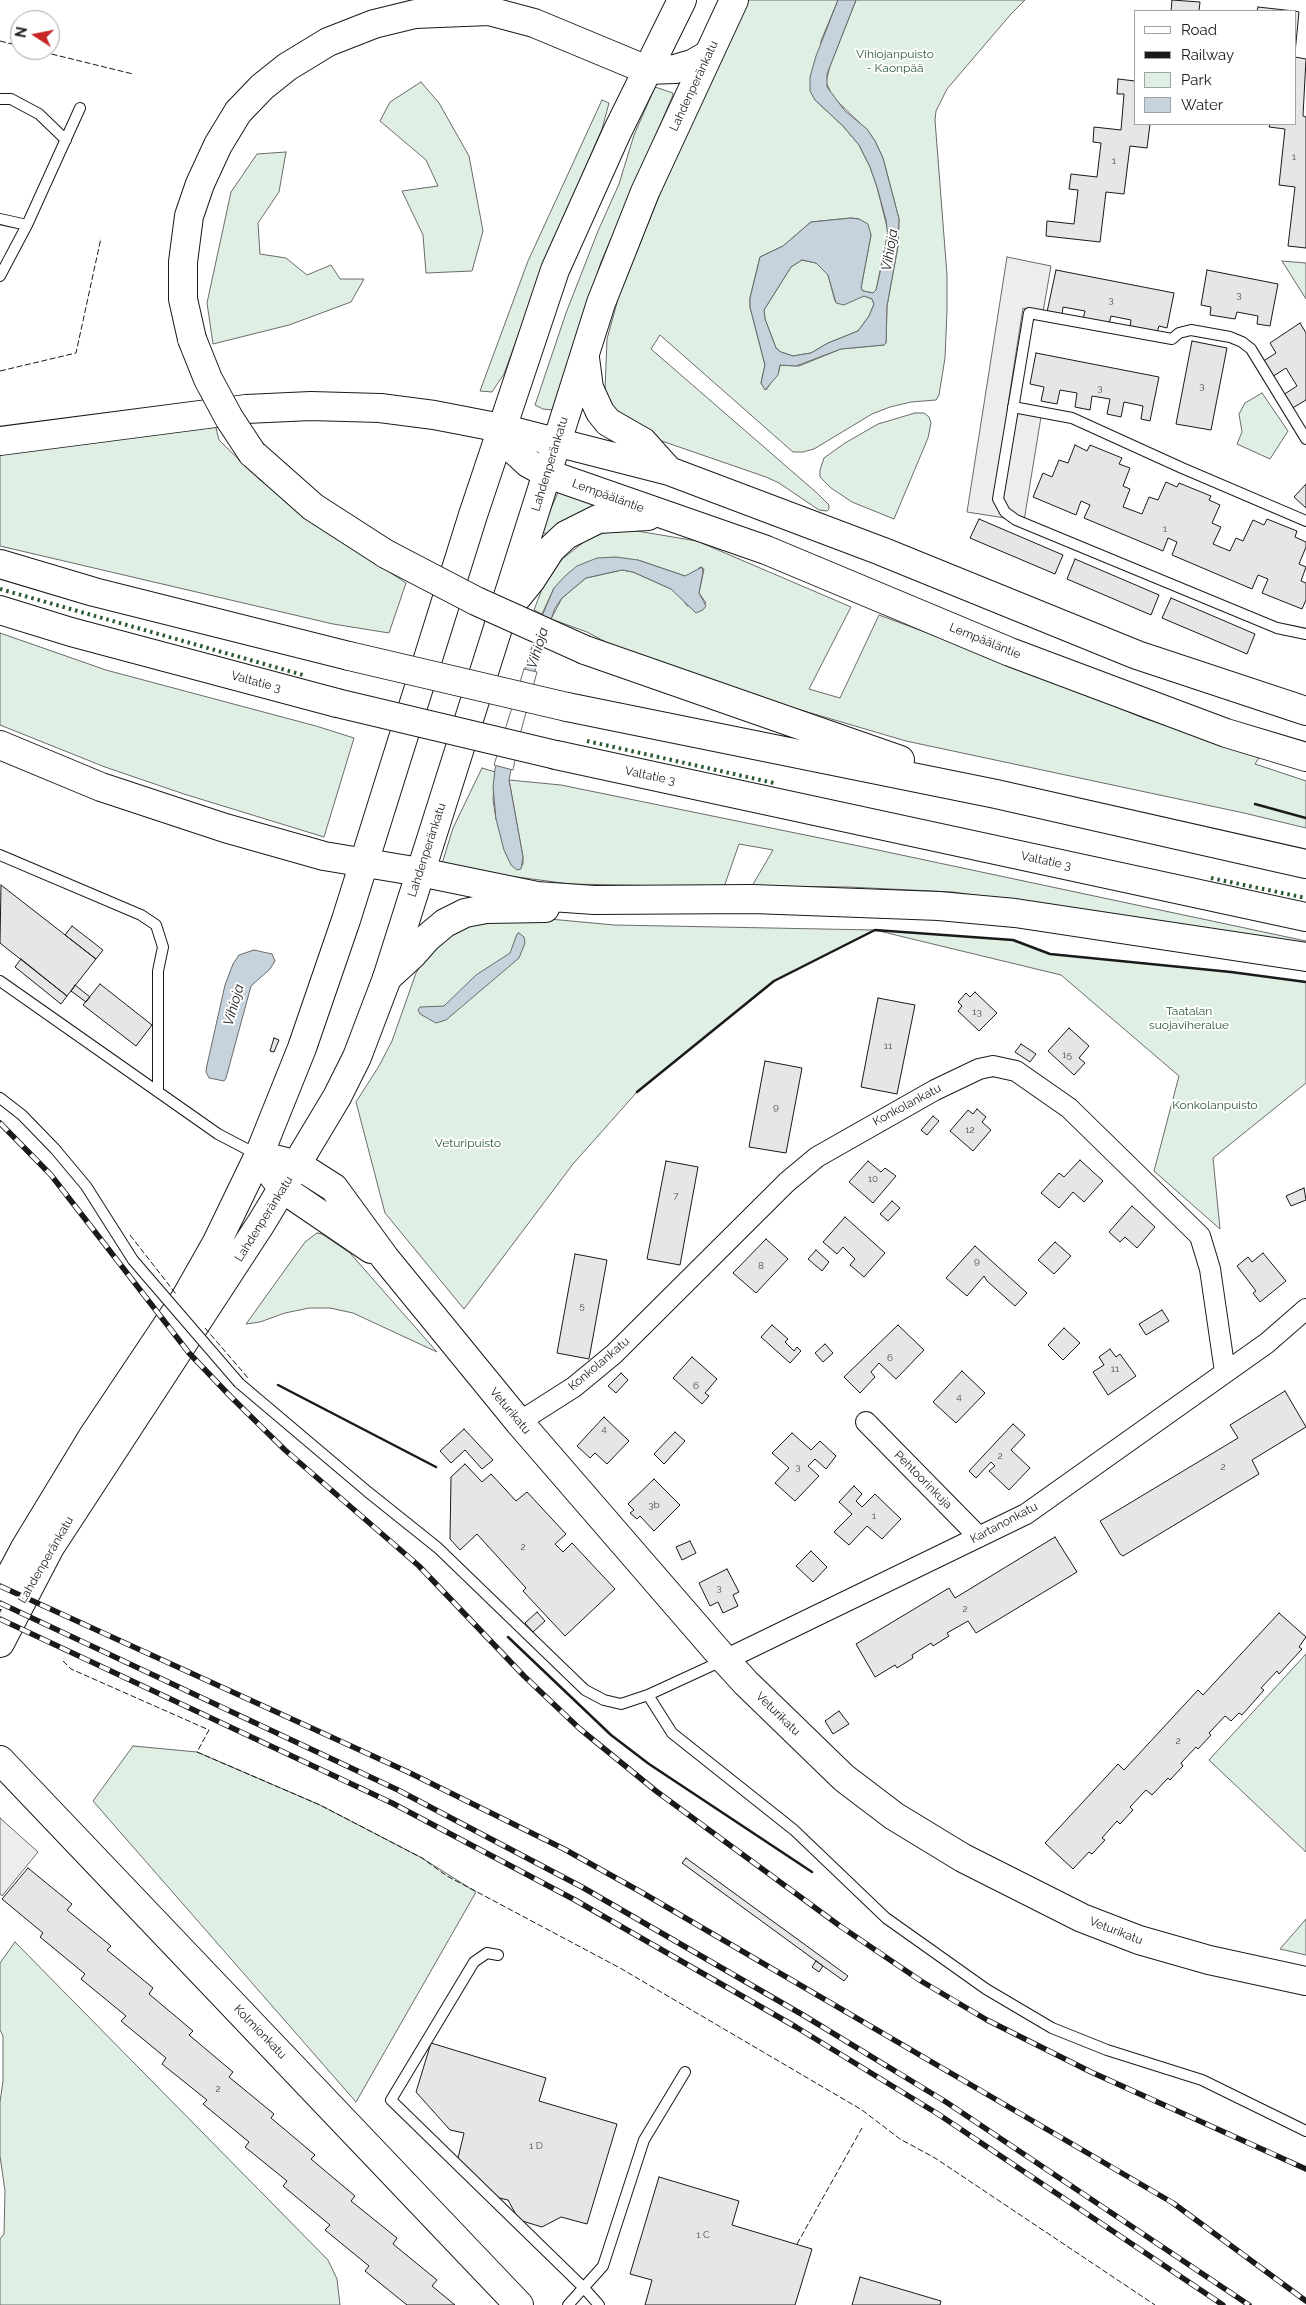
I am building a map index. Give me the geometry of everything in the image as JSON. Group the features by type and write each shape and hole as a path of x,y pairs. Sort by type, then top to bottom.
{"main road":[{"name":"Lahdenperänkatu","path":"0,1595 25,1548 93,1436 186,1296 216,1244 259,1155 302,1048 364,864 501,428 555,270 647,70 682,0"},
{"name":"Lahdenperänkatu","path":"0,1643 50,1547 298,1164 337,1097 357,1056 387,978 548,474 585,351 645,192 734,0"},
{"path":"708,55 692,64 675,69 647,70 534,23 489,11 415,14 374,24 328,42 287,67 262,87 238,112 218,145 191,208 184,262 183,298 192,339 208,379 229,418 252,453 313,507 386,554 476,600 585,650 996,794"},
{"path":"585,351 589,388 600,412 608,422 643,442 669,471"},
{"path":"0,441 246,409 311,406 380,408 434,415 501,428 558,441 669,471 881,551 1137,655 1306,710"},
{"name":"Lempääläntie","path":"501,428 506,440 515,451 528,463 548,474 661,515 766,550 1010,652 1226,733 1306,757"},
{"path":"502,615 531,580 551,549 566,535 598,520 661,515"},
{"path":"0,564 94,592 349,656 567,707 996,794 1306,864"},
{"name":"Valtatie 3","path":"0,610 71,632 337,703 556,755 1306,917"},
{"path":"0,745 102,787 225,828 324,856 420,872 538,896 594,900 753,899 948,907 1015,913 1306,956"},
{"path":"387,978 427,938 445,923 465,913 486,910 536,909 594,900"},
{"name":"Veturikatu","path":"259,1155 298,1164 334,1188 385,1258 519,1422 725,1660 746,1683 844,1778 894,1816 963,1858 1082,1918 1139,1940 1209,1960 1306,1981"},
{"name":"Veturikatu","path":"259,1155 282,1189 385,1258"},
{"name":"Kolmionkatu","path":"0,1760 519,2305"}],"street":[{"name":"Konkolankatu","path":"519,1422 574,1387 614,1354 786,1182 817,1157 935,1090 979,1069 993,1066 1016,1071 1069,1108 1132,1167 1200,1236 1210,1269 1225,1372"},
{"name":"Kartanonkatu","path":"725,1660 1026,1514 1267,1343 1306,1309"},
{"name":"Pehtoorinkuja","path":"866,1422 979,1537"}],"lane":[{"path":"0,99 11,99 39,114 66,140"},
{"path":"0,276 27,225 80,108"},
{"path":"0,218 27,225"},
{"path":"1306,439 1251,349 1230,337 1191,330 1179,333 1172,339 1029,313 998,499 1005,512 1016,520 1268,624 1306,634"},
{"path":"1013,407 1072,418 1306,521"},
{"path":"0,855 141,916 156,925 163,947 158,971 158,1092"},
{"path":"0,981 227,1140 259,1155"},
{"path":"0,1098 22,1114 86,1186 134,1260 239,1383 368,1492 438,1548 585,1690 604,1700 621,1704 648,1696 725,1660"},
{"path":"648,1696 672,1734 794,1830 886,1918 986,1989 1052,2028 1107,2050 1202,2080 1306,2132"},
{"path":"498,1955 486,1953 474,1962 391,2100 584,2288 599,2305"},
{"path":"568,2305 603,2266 644,2140 685,2072"}],"green space":[{"name":"Vihiojanpuisto - Kaonpää","path":"748,0 838,0 821,41 815,100 843,126 859,145 877,187 888,231 876,291 873,293 863,291 861,288 871,235 859,219 811,222 783,246 760,257 750,298 750,307 765,365 761,383 766,390 779,371 780,365 799,366 841,349 884,345 886,343 887,306 898,246 899,219 883,158 875,141 867,130 833,97 826,82 830,66 856,0 1025,0 947,89 936,111 935,120 947,275 947,311 945,358 939,395 936,400 911,402 890,407 872,414 814,449 793,452 660,335 651,349 817,493 829,505 827,511 819,510 779,483 766,477 656,439 616,413 605,391 607,339 618,299 662,189"},
{"path":"421,82 439,103 469,156 483,231 472,271 426,273 423,235 402,191 438,186 426,160 380,121 390,102"},
{"path":"655,87 673,93 673,95 601,262 552,410 543,409 535,405 566,313 598,231 619,184 634,135"},
{"path":"602,100 609,103 602,129 546,259 504,374 492,392 480,391 528,261"},
{"path":"286,152 279,192 258,223 260,254 286,258 307,275 331,265 340,279 364,279 351,302 289,325 213,344 207,303 231,192 257,154"},
{"path":"802,260 816,263 828,275 835,301 864,296 872,299 874,304 869,316 858,331 828,343 811,353 793,356 776,348 765,319 764,310 791,267"},
{"path":"1282,261 1306,263 1306,299"},
{"path":"1262,393 1288,431 1270,459 1237,444 1242,432 1239,414 1245,403"},
{"path":"915,413 924,413 929,417 931,423 928,438 894,519 852,502 831,488 820,477 824,458 845,443 878,424"},
{"path":"215,424 219,440 260,480 335,536 406,583 389,633 333,624 0,546 0,453 92,443"},
{"path":"559,490 603,503 551,535 541,532"},
{"path":"631,530 697,541 851,607 809,689 840,698 879,615 1033,672 1143,718 1260,756 1255,764 1306,781 1306,828 906,741 702,681 638,659 587,632 551,619 562,598 586,578 622,570 633,572 671,589 681,596 687,606 706,603 699,593 704,569 700,567 692,575 685,576 638,560 554,588 542,614 534,610 542,589 561,560 585,541 603,533"},
{"path":"0,633 106,670 316,726 354,738 324,837 184,794 105,767 0,725"},
{"path":"482,768 495,772 493,800 496,819 519,870 523,864 523,857 509,780 561,785 859,846 1306,941 1306,948 953,892 848,887 752,886 773,850 739,844 724,887 570,884 441,867 453,828"},
{"name":"Veturipuisto","path":"528,917 614,925 875,930 774,981 637,1092 573,1164 464,1309 385,1213 356,1102 379,1066 392,1041 416,973 428,953 456,931 477,924"},
{"path":"875,930 1013,940 1050,954 1231,972 1306,982 1306,1083 1213,1158 1220,1229 1154,1171 1179,1076 1061,975"},
{"path":"317,1233 322,1234 350,1253 437,1352 353,1313 330,1308 309,1308 285,1313 260,1322 246,1324 305,1242"},
{"path":"1306,1654 1306,1852 1209,1760"},
{"path":"133,1746 197,1752 320,1805 422,1858 476,1892 356,2102 93,1801"},
{"path":"1306,1919 1306,1955 1280,1949"},
{"path":"15,1942 328,2260 337,2279 340,2305 0,2305 0,2239 4,2234 5,2191 0,2156 3,2036 0,2030 0,1963"}],"shaded area":[{"path":"1007,257 1051,266 1043,312 1023,308 1007,411 1041,417 1024,521 967,512"},
{"path":"0,1818 38,1852 2,1896 0,1894"}],"water":[{"name":"Vihioja","path":"838,0 856,0 827,74 827,87 845,111 867,129 875,141 883,158 899,219 898,246 887,306 886,343 884,345 841,349 796,366 780,365 778,375 765,390 761,383 765,365 750,307 750,298 760,257 783,246 811,222 859,219 868,224 871,235 861,288 863,291 873,293 876,290 888,238 886,220 877,187 859,145 843,126 815,100 810,91 810,77 816,56","holes":["802,260 816,263 828,275 836,303 844,305 864,296 872,299 874,304 869,316 858,331 828,343 811,353 793,356 776,348 765,319 764,310 791,267"]},
{"name":"Vihioja","path":"616,557 638,560 685,576 702,567 703,572 699,593 706,606 703,610 696,613 671,589 633,572 622,570 586,578 562,598 555,608 542,645 519,730 509,780 523,857 521,869 517,870 511,865 504,850 496,819 493,787 495,769 539,623 554,588 565,576 577,566 597,558"},
{"path":"519,933 524,937 525,943 519,958 446,1020 436,1023 420,1014 418,1010 420,1007 444,1006 476,975 510,953"},
{"name":"Vihioja","path":"254,950 272,954 275,961 270,969 251,986 226,1078 224,1081 209,1078 206,1072 207,1065 225,985 233,964 239,955"}],"pier":[{"path":"524,669 537,672 521,731 513,770 494,765"}],"building":[{"path":"1172,0 1200,2 1199,10 1171,10"},
{"path":"1258,7 1285,10 1257,10"},
{"path":"1296,11 1299,12 1296,43"},
{"path":"1296,57 1306,59 1303,116 1306,117 1306,248 1288,246 1295,187 1279,185 1285,129 1269,127 1270,125 1296,125"},
{"path":"1118,79 1134,81 1134,125 1150,125 1147,148 1130,146 1124,194 1106,192 1100,242 1046,236 1047,221 1074,224 1078,190 1069,189 1071,174 1097,177 1101,143 1093,142 1094,127 1121,130 1124,94 1117,94"},
{"path":"1056,270 1174,293 1167,328 1159,326 1157,332 1130,327 1131,320 1111,316 1109,324 1083,319 1085,311 1063,307 1062,315 1047,312"},
{"path":"1207,270 1278,284 1270,326 1257,324 1258,316 1237,312 1235,319 1210,315 1211,307 1201,305"},
{"path":"1300,323 1306,333 1306,400 1291,409 1283,395 1297,386 1286,368 1272,377 1262,362 1276,353 1270,343"},
{"path":"1192,341 1227,348 1211,430 1176,424"},
{"path":"1036,353 1159,377 1150,421 1141,419 1143,406 1124,402 1121,417 1107,414 1110,399 1092,396 1090,410 1075,407 1077,393 1060,390 1057,404 1041,401 1044,387 1030,384"},
{"path":"1075,445 1087,451 1090,445 1122,458 1119,464 1130,468 1123,486 1130,489 1123,507 1142,514 1149,497 1158,500 1166,482 1177,487 1179,483 1211,496 1209,500 1220,505 1212,523 1221,527 1213,544 1230,551 1236,538 1243,541 1253,520 1264,525 1267,519 1297,531 1295,537 1306,542 1306,547 1299,564 1306,567 1301,581 1306,583 1306,600 1302,609 1262,593 1268,579 1258,575 1252,589 1172,555 1177,542 1168,538 1163,551 1084,518 1090,505 1081,501 1076,515 1033,497 1043,473 1052,477 1059,460 1068,463"},
{"path":"1306,484 1306,508 1294,497"},
{"path":"979,519 1063,555 1055,574 970,538"},
{"path":"1075,559 1159,595 1151,615 1067,579"},
{"path":"1171,598 1255,634 1247,654 1162,618"},
{"path":"1,885 96,959 67,996 0,943"},
{"path":"72,926 103,950 96,959 65,935"},
{"path":"21,959 67,996 61,1004 15,967"},
{"path":"100,984 152,1025 136,1046 83,1005"},
{"path":"75,985 90,997 86,1002 71,991"},
{"path":"975,992 997,1013 979,1031 958,1011 962,1006 958,1002 966,993 970,997"},
{"path":"878,998 915,1005 897,1094 861,1087"},
{"path":"1069,1028 1089,1046 1079,1058 1085,1063 1074,1075 1048,1051"},
{"path":"274,1038 279,1040 274,1052 270,1051"},
{"path":"1021,1044 1036,1054 1030,1062 1015,1052"},
{"path":"765,1061 802,1068 786,1153 749,1147"},
{"path":"977,1109 986,1117 982,1122 991,1130 973,1151 950,1131 968,1110 973,1114"},
{"path":"933,1116 939,1121 927,1135 921,1130"},
{"path":"1080,1160 1103,1181 1084,1202 1073,1192 1059,1208 1041,1193 1059,1173 1064,1177"},
{"path":"666,1161 698,1167 680,1265 647,1259"},
{"path":"868,1161 881,1172 885,1168 896,1176 873,1203 849,1182"},
{"path":"1304,1188 1306,1200 1291,1206 1286,1196"},
{"path":"892,1201 900,1208 888,1221 880,1214"},
{"path":"1132,1206 1155,1227 1137,1248 1125,1237 1120,1242 1109,1232"},
{"path":"845,1217 885,1253 864,1277 850,1265 855,1259 843,1247 837,1254 823,1242"},
{"path":"766,1239 788,1259 756,1293 733,1273"},
{"path":"1055,1242 1071,1256 1054,1274 1038,1260"},
{"path":"975,1246 1027,1293 1015,1306 987,1281 984,1276 967,1296 946,1278"},
{"path":"816,1250 829,1262 822,1271 808,1259"},
{"path":"1263,1253 1286,1281 1260,1302 1253,1293 1256,1291 1237,1266 1248,1257 1252,1262"},
{"path":"575,1254 607,1260 589,1359 557,1353"},
{"path":"1162,1310 1169,1321 1146,1335 1139,1324"},
{"path":"772,1325 788,1339 785,1342 794,1351 797,1347 801,1351 790,1363 761,1337"},
{"path":"898,1325 924,1350 896,1379 879,1363 871,1372 875,1377 860,1393 844,1377"},
{"path":"1064,1328 1080,1343 1063,1360 1048,1345"},
{"path":"825,1344 833,1353 823,1362 815,1353"},
{"path":"1110,1349 1116,1357 1120,1354 1136,1376 1108,1395 1093,1372 1104,1365 1099,1357"},
{"path":"692,1357 717,1379 705,1393 709,1396 702,1404 673,1378"},
{"path":"962,1371 985,1393 956,1423 933,1402"},
{"path":"621,1373 628,1380 616,1393 608,1386"},
{"path":"1285,1391 1306,1427 1252,1460 1259,1474 1123,1556 1120,1554 1100,1521 1238,1438 1230,1425"},
{"path":"604,1417 629,1441 607,1464 595,1453 590,1458 577,1446"},
{"path":"1013,1424 1025,1435 1011,1450 1030,1468 1009,1490 989,1471 995,1466 991,1462 976,1478 969,1471"},
{"path":"464,1429 493,1460 482,1469 465,1450 451,1463 440,1451"},
{"path":"675,1432 685,1441 664,1464 654,1454"},
{"path":"792,1433 811,1450 820,1441 836,1456 826,1469 815,1459 808,1466 819,1476 795,1501 775,1483 789,1468 772,1453"},
{"path":"465,1464 482,1482 491,1474 516,1501 527,1492 566,1534 555,1544 563,1552 572,1543 615,1589 565,1636 523,1591 526,1588 477,1534 460,1550 450,1539 451,1477"},
{"path":"654,1479 680,1505 654,1531 640,1516 637,1519 630,1513 634,1510 628,1504"},
{"path":"854,1486 862,1494 856,1501 862,1507 875,1494 901,1519 882,1539 867,1526 849,1545 834,1532 852,1514 839,1502"},
{"path":"1055,1537 1077,1572 976,1633 968,1621 947,1633 949,1636 933,1646 931,1643 912,1655 913,1658 897,1668 895,1665 875,1677 856,1644 949,1588 955,1598"},
{"path":"690,1541 696,1553 682,1560 676,1547"},
{"path":"811,1551 827,1567 813,1582 796,1566"},
{"path":"727,1569 739,1592 733,1595 738,1606 723,1613 718,1602 710,1606 699,1583"},
{"path":"537,1612 545,1621 533,1632 525,1623"},
{"path":"1279,1613 1306,1637 1299,1647 1302,1649 1279,1674 1277,1671 1261,1688 1264,1690 1242,1715 1239,1713 1231,1721 1225,1716 1209,1733 1211,1735 1198,1749 1196,1747 1181,1763 1183,1766 1170,1780 1168,1778 1152,1795 1146,1790 1130,1807 1133,1810 1120,1824 1117,1821 1102,1838 1105,1840 1092,1854 1089,1852 1073,1869 1045,1843 1118,1764 1124,1770 1198,1690 1203,1695"},
{"path":"839,1711 849,1724 833,1734 825,1721"},
{"path":"686,1858 848,1976 844,1981 823,1966 682,1863"},
{"path":"28,1868 72,1904 67,1910 111,1946 107,1950 153,1988 149,1994 193,2031 189,2035 233,2072 229,2077 274,2114 271,2118 315,2155 311,2159 355,2196 351,2201 397,2238 393,2244 437,2280 432,2286 455,2305 407,2305 365,2271 369,2266 325,2230 330,2225 283,2186 287,2181 245,2147 249,2142 203,2104 207,2100 162,2064 166,2058 121,2021 126,2016 81,1979 85,1974 40,1937 43,1933 2,1899"},
{"path":"816,1961 823,1966 819,1972 812,1967"},
{"path":"431,2043 546,2078 539,2101 617,2124 587,2224 561,2217 542,2227 519,2220 508,2200 495,2197 458,2158 464,2133 450,2130 416,2092"},
{"path":"659,2177 739,2201 732,2225 812,2249 795,2305 645,2305 652,2280 630,2274"},
{"path":"860,2277 941,2301 940,2305 852,2305"}],"railway":[{"path":"0,1123 51,1175 189,1353 230,1396 285,1450 419,1566 524,1676 580,1729 656,1791 840,1926 921,1981 987,2020 1091,2072 1306,2169"},
{"path":"0,1586 408,1772 564,1849 641,1892 1173,2203 1306,2301"},
{"path":"0,1603 398,1790 582,1887 803,2015 946,2102 1249,2305"},
{"path":"0,1619 392,1803 575,1900 796,2027 938,2114 1223,2305"}],"hedge":[{"path":"0,589 303,675"},
{"path":"587,741 774,783"},
{"path":"1211,878 1306,898"}],"fence":[{"path":"0,41 10,44"},
{"path":"60,56 133,74"},
{"path":"0,371 76,353 101,238"},
{"path":"130,1235 176,1294"},
{"path":"205,1328 248,1378"},
{"path":"63,1661 71,1669 209,1730 197,1752 320,1805 422,1858 447,1876 620,1968 862,2110 900,2139 935,2158 1155,2305"},
{"path":"797,2244 862,2128"}],"wall":[{"path":"1255,804 1306,818"},
{"path":"637,1092 774,981 875,930 1013,940 1050,954 1231,972 1306,982"},
{"path":"278,1385 436,1467"},
{"path":"508,1637 611,1735 649,1764 812,1872"}],"park label":[{"name":"Taatalan suojaviheralue","path":"1189,1018"},
{"name":"Konkolanpuisto","path":"1215,1105"}]}
